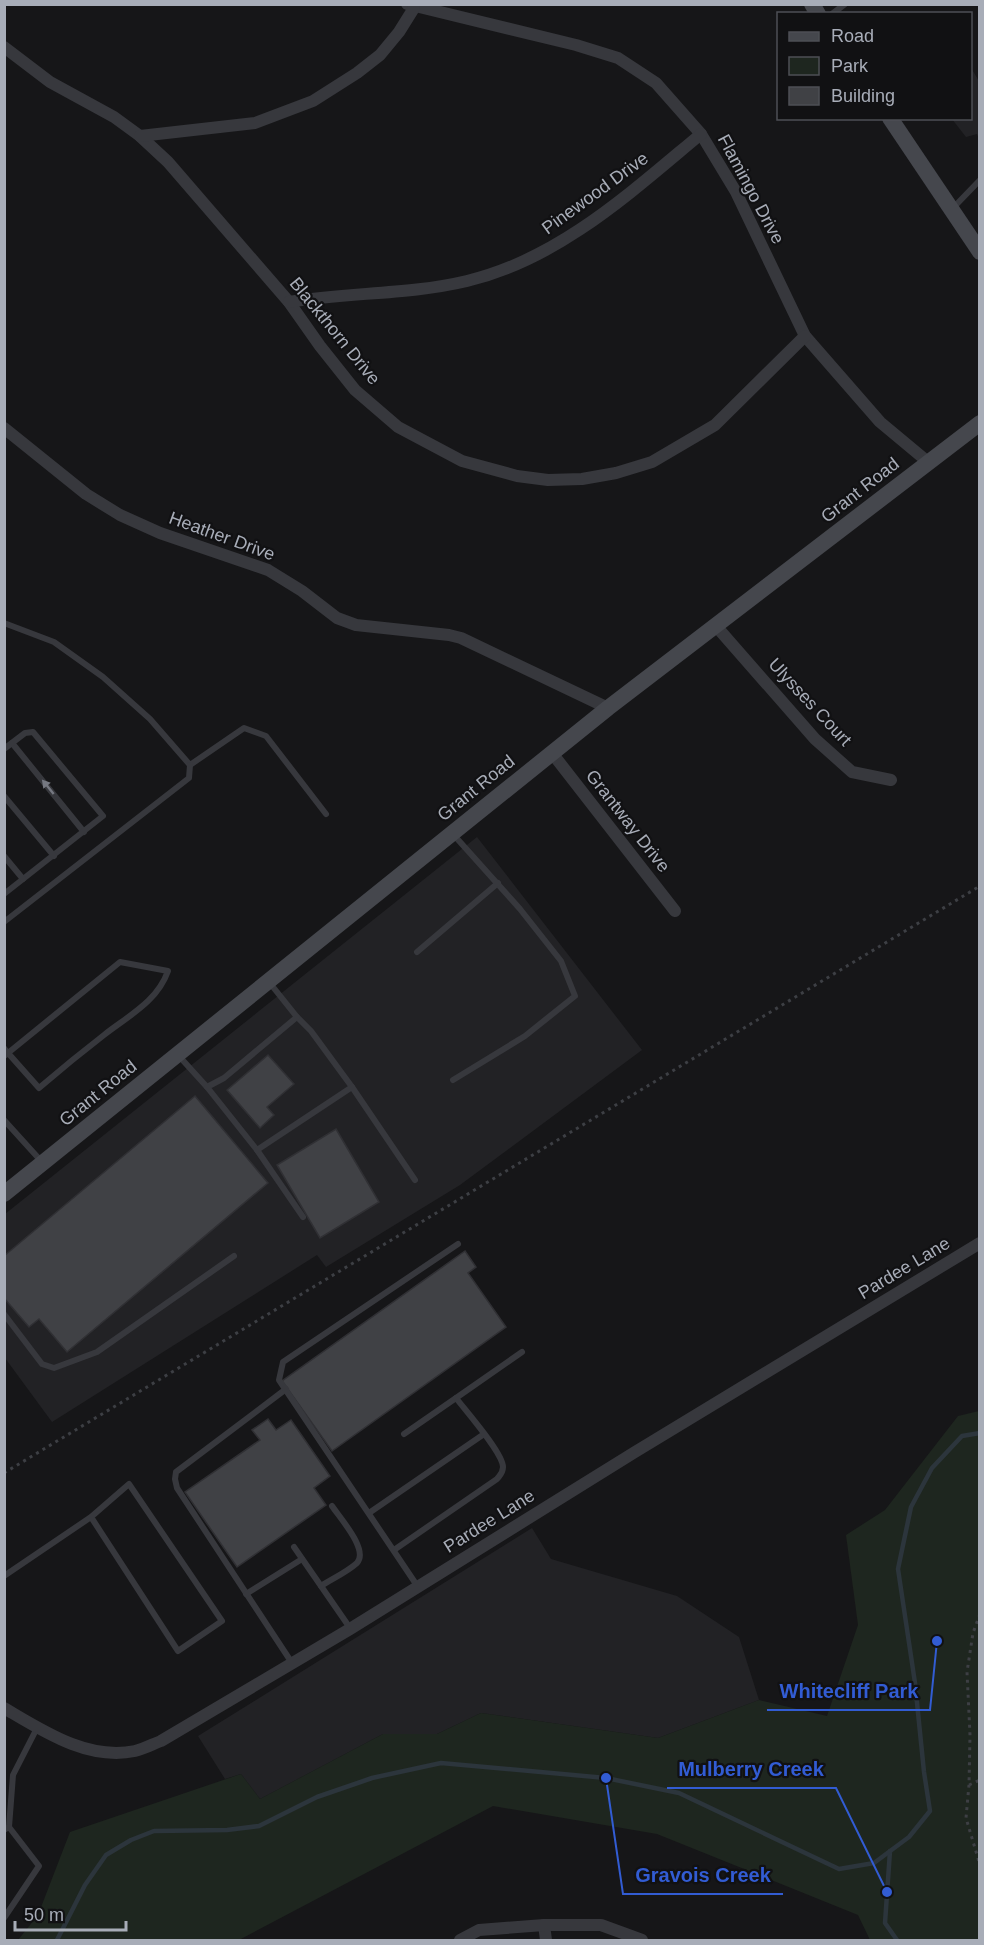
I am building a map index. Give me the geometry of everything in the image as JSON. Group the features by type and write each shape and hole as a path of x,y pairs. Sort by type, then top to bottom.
{"street":[{"name":"Flamingo Drive","path":"411,6 576,45 618,58 656,83 701,134 736,192 806,336 880,422 928,462"},
{"path":"140,136 255,123 313,101 357,73 380,55 399,32 411,6"},
{"name":"Blackthorn Drive","path":"4,47 50,82 114,117 140,136 168,162 289,302 355,390 398,427 462,461 498,472 548,480 582,479 616,473 652,462 715,425 806,336"},
{"path":"891,120 980,252"},
{"name":"Pinewood Drive","path":"289,302 320,297 409,291 468,281 528,260 576,232 618,202 701,134"},
{"name":"Grant Road","path":"4,1194 608,708 980,423"},
{"name":"Heather Drive","path":"4,428 86,494 120,515 160,533 268,570 302,591 337,618 356,625 461,638 608,708"},
{"name":"Ulysses Court","path":"716,626 815,739 845,766 852,772 891,780"},
{"name":"Grantway Drive","path":"552,753 675,911"},
{"name":"Pardee Lane","path":"4,1708 37,1728 77,1746 105,1751 134,1751 162,1741 351,1629 634,1452 980,1243"},
{"path":"460,1941 479,1930 544,1925 601,1925 642,1941"},
{"path":"544,1925 546,1941"}],"lane":[{"path":"952,210 980,180"},
{"path":"4,623 54,642 103,677 150,719 190,765 189,778 4,922"},
{"path":"190,765 244,728 266,736 326,814"},
{"path":"4,749 25,733 33,732 103,816 4,894"},
{"path":"12,743 84,832"},
{"path":"4,796 54,856"},
{"path":"452,833 498,884 561,961 575,996 525,1036 453,1080"},
{"path":"4,856 23,879"},
{"path":"417,952 498,884"},
{"path":"120,962 168,971 163,986 144,1005 39,1088 6,1052 120,962"},
{"path":"268,981 311,1031 415,1180"},
{"path":"207,1087 224,1078 297,1017"},
{"path":"177,1054 207,1087 257,1150 303,1217"},
{"path":"257,1150 352,1087"},
{"path":"4,1120 43,1163"},
{"path":"418,1587 279,1380 283,1362 458,1244"},
{"path":"4,1314 42,1364 54,1368 97,1352 234,1256"},
{"path":"404,1434 522,1352"},
{"path":"286,1389 176,1472 175,1479 177,1488 292,1663"},
{"path":"394,1550 503,1473 504,1465 498,1454 456,1398"},
{"path":"369,1513 484,1434"},
{"path":"4,1576 91,1517 129,1484 222,1621 178,1651 91,1517"},
{"path":"321,1586 357,1562 361,1555 360,1547 332,1506"},
{"path":"294,1547 351,1629"},
{"path":"246,1594 302,1559"},
{"path":"4,1918 39,1866 7,1828 13,1775 37,1728"}],"path":[{"path":"4,1473 980,886"},
{"path":"980,1614 973,1633 966,1672 970,1735 966,1818 980,1865"},
{"path":"969,1785 980,1780"}],"shaded area":[{"path":"972,70 979,81 979,139 977,134 966,137 953,120 972,120"},
{"path":"477,837 642,1050 460,1185 326,1267 317,1255 52,1422 5,1358 5,1214"},
{"path":"532,1528 551,1559 677,1596 739,1637 759,1700 658,1738 481,1713 437,1734 383,1734 260,1799 241,1774 225,1779 198,1736"}],"green space":[{"path":"979,1411 979,1940 870,1940 858,1915 657,1834 493,1806 239,1940 18,1940 38,1915 70,1832 241,1774 260,1799 383,1734 437,1734 481,1713 658,1738 759,1700 827,1716 858,1625 846,1535 885,1510 958,1416"}],"building":[{"path":"268,1055 294,1084 267,1107 274,1115 260,1128 227,1090"},
{"path":"195,1096 268,1183 67,1352 39,1319 29,1327 4,1298 4,1256"},
{"path":"336,1129 379,1202 320,1238 277,1165"},
{"path":"465,1251 476,1267 468,1273 506,1327 332,1451 282,1381"},
{"path":"268,1419 276,1430 291,1420 330,1476 314,1488 326,1505 237,1567 185,1492 260,1440 252,1430"}],"waterway":[{"path":"57,1940 85,1885 106,1855 131,1840 154,1831 227,1830 259,1826 317,1797 372,1778 441,1763 606,1778 679,1793 839,1869 874,1863 909,1837 930,1811 915,1683 898,1569 911,1507 932,1468 962,1436 980,1433"},
{"path":"890,1851 885,1923 897,1940"}],"place":[{"name":"Whitecliff Park","path":"937,1641"},
{"name":"Gravois Creek","path":"606,1778"},
{"name":"Mulberry Creek","path":"887,1892"}]}
